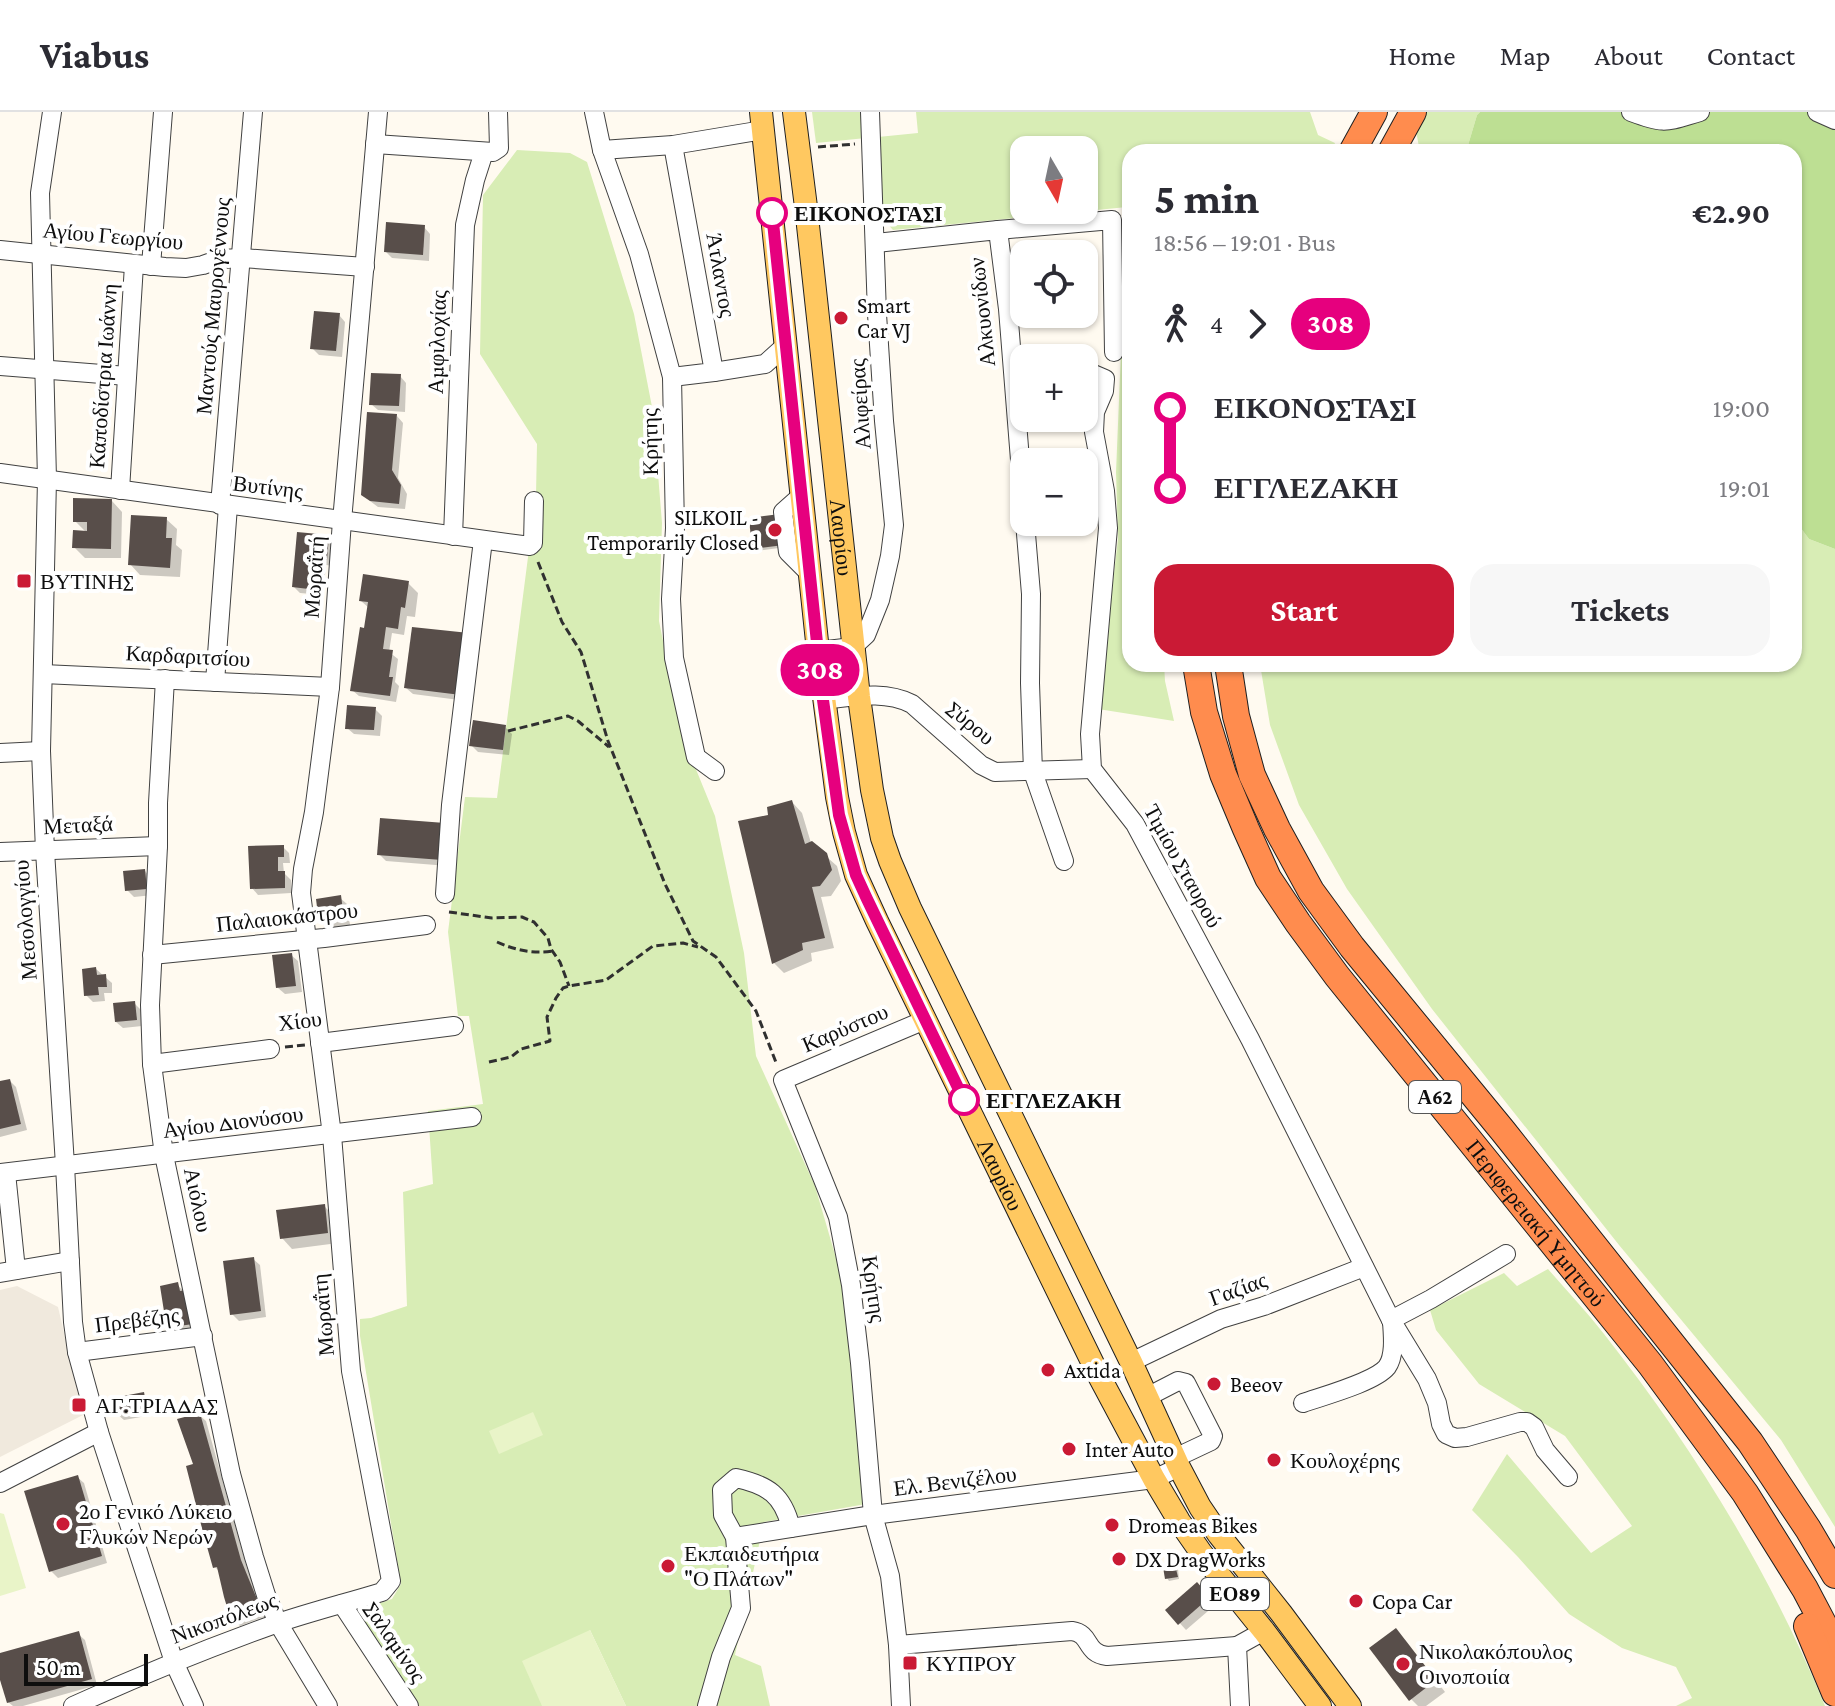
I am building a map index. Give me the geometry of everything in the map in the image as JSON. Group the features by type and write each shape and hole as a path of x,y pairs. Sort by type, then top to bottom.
{"highway":[{"path":"1356,144 1374,112"},
{"path":"1395,144 1413,112"},
{"name":"Περιφερειακή Υμηττού","path":"1197,672 1204,712 1223,774 1268,878 1337,976 1650,1364 1745,1493 1805,1589 1835,1646"},
{"name":"Περιφερειακή Υμηττού","path":"1229,672 1236,716 1252,775 1311,891 1352,947 1750,1442 1835,1575"},
{"path":"1750,1442 1798,1493 1835,1549"},
{"path":"1745,1493 1835,1693"}],"main road":[{"name":"Λαυρίου","path":"794,112 859,697 875,811 890,861 916,922 1200,1507 1350,1706"},
{"name":"Λαυρίου","path":"762,121 823,700 839,815 853,863 925,1020 1098,1374 1154,1479 1202,1554 1320,1706"}],"street":[{"name":"Μεσολογγίου","path":"52,112 40,193 47,479 41,751 73,1322 77,1352 99,1432 174,1662 194,1706"},
{"name":"Καποδίστρια Ιωάννη","path":"120,490 127,376 163,112"},
{"name":"Μαντούς Μαυρογέννους","path":"215,682 224,505 253,112"},
{"name":"Μωραΐτή","path":"320,1043 301,883 314,812 330,687 378,112"},
{"name":"Αμφιλοχίας","path":"453,536 465,225 484,152 499,148 498,112"},
{"name":"Κρήτης","path":"594,112 602,150 639,254 672,377 675,528 671,599 674,658 696,757 715,771"},
{"name":"Αλιφείρας","path":"853,647 866,635 880,600 894,525 877,314 870,112"},
{"path":"1631,112 1662,122 1700,112"},
{"path":"1817,112 1835,120"},
{"path":"602,150 673,145 762,121"},
{"path":"375,144 484,152"},
{"name":"Άτλαντος","path":"673,145 714,372"},
{"path":"998,230 1112,220 1114,352"},
{"name":"Αλκυονίδων","path":"876,243 998,230 1019,448"},
{"name":"Αγίου Γεωργίου","path":"0,250 142,266 186,268 220,259 242,258 365,267"},
{"path":"672,377 765,364 785,346"},
{"path":"0,366 127,376"},
{"path":"1098,376 1105,379 1098,405"},
{"path":"1092,769 1090,734 1108,528 1094,432"},
{"name":"Βυτίνης","path":"0,473 453,536 532,544"},
{"path":"532,544 534,501"},
{"path":"1026,536 1031,594 1033,772 1064,861"},
{"path":"445,894 451,805 483,540"},
{"path":"818,651 853,647"},
{"name":"Καρδαριτσίου","path":"43,674 330,687"},
{"name":"Αιόλου","path":"165,679 150,1005 152,1064 164,1155 231,1474 254,1557 278,1623 328,1706"},
{"name":"Σύρου","path":"823,700 894,696 912,704 981,765 995,772 1092,769"},
{"path":"0,753 41,751"},
{"name":"Τιμίου Σταυρού","path":"1092,769 1135,824 1250,1039 1391,1320 1427,1379 1446,1434 1455,1438 1467,1437 1527,1422 1534,1427 1545,1450 1568,1477"},
{"name":"Μεταξά","path":"0,852 158,846"},
{"name":"Παλαιοκάστρου","path":"152,955 426,925"},
{"name":"Καρύστου","path":"783,1080 925,1020"},
{"name":"Χίου","path":"320,1043 454,1026"},
{"name":"Μωραΐτη","path":"320,1043 332,1135 351,1371 391,1581"},
{"name":"Χίου","path":"152,1064 270,1049"},
{"name":"Κρήτης","path":"783,1080 838,1217 851,1285 873,1515 890,1576 901,1706"},
{"name":"Αγίου Διονύσου","path":"3,1173 472,1117"},
{"path":"3,1173 8,1272 70,1261"},
{"path":"1303,1403 1374,1377 1388,1366 1393,1344 1391,1320 1506,1254"},
{"name":"Γαζίας","path":"1131,1362 1221,1319 1264,1306 1364,1267"},
{"name":"Πρεβέζης","path":"77,1352 203,1336"},
{"name":"Ελ. Βενιζέλου","path":"735,1537 873,1515 1154,1479 1211,1441 1213,1436 1186,1383 1178,1381 1147,1397"},
{"path":"0,1483 99,1432"},
{"path":"707,1706 721,1657 741,1608 735,1537 723,1515 722,1490 736,1478 757,1483 775,1494 787,1511 791,1528"},
{"name":"Νικοπόλεως","path":"73,1706 174,1662 278,1623 382,1592 391,1581"},
{"name":"Σαλαμίνος","path":"342,1604 409,1706"},
{"path":"898,1645 1072,1631 1085,1637 1090,1649 1097,1655 1107,1656 1237,1646 1264,1631"},
{"path":"1237,1646 1240,1706"}],"path":[{"path":"799,149 871,142"},
{"path":"532,544 562,622 581,652 611,749 665,884 693,941 716,957 756,1011 783,1080"},
{"path":"508,731 568,716 611,749"},
{"path":"445,894 450,900 449,913 497,919 522,917 534,922 548,938 569,986"},
{"path":"497,942 514,950 553,951"},
{"path":"489,1062 511,1057 521,1049 548,1043 549,1011 562,990 569,986 606,980 653,946 683,943 702,947"},
{"name":"Χίου","path":"270,1049 320,1043"}],"green space":[{"path":"812,112 864,112 866,138 816,143"},
{"path":"916,112 1310,112 1318,135 1335,143 1122,144 1122,207 1098,210 1098,136 1010,136 1010,218 893,230 884,220 878,137 918,133"},
{"path":"1427,112 1480,112 1468,144 1418,144 1416,131"},
{"path":"1480,112 1835,112 1835,549 1809,539 1802,530 1802,144 1468,144"},
{"path":"517,150 570,153 587,162 634,314 653,412 662,523 659,621 682,735 715,816 744,953 756,1056 815,1186 843,1282 866,1504 764,1522 735,1655 761,1666 770,1706 626,1706 590,1630 542,1706 417,1706 357,1611 392,1599 401,1584 360,1336 360,1319 407,1306 403,1192 433,1184 428,1111 483,1104 469,1016 458,1016 448,932 465,797 497,798 536,495 537,444 480,354 483,195"},
{"path":"1122,327 1122,672 1164,672 1174,721 1098,709 1118,539 1116,472"},
{"path":"1802,530 1809,539 1835,549 1835,1527 1781,1440 1619,1245 1432,1009 1347,889 1299,805 1270,725 1261,672 1802,672"},
{"path":"1548,1269 1637,1377 1699,1466 1780,1607 1825,1706 1676,1706 1692,1698 1676,1667 1622,1648 1569,1614 1472,1510 1507,1454 1591,1553 1632,1526 1565,1436 1479,1384 1436,1330 1430,1310 1504,1273 1517,1286"},
{"path":"533,1412 543,1435 499,1454 489,1431"},
{"path":"0,1513 4,1514 26,1588 0,1596"},
{"path":"590,1630 626,1706 542,1706 522,1661"}],"shaded area":[{"path":"17,1286 58,1307 83,1415 0,1457 0,1290"}],"building":[{"path":"386,222 425,225 423,255 384,252"},
{"path":"314,311 340,313 336,351 310,349"},
{"path":"371,373 401,374 399,406 369,405"},
{"path":"367,412 397,414 392,470 401,485 399,504 370,501 361,495"},
{"path":"73,498 112,499 111,549 72,548 73,530 87,531 87,522 73,522"},
{"path":"788,513 792,544 752,549 749,518"},
{"path":"131,515 167,517 166,538 172,538 170,568 128,565"},
{"path":"297,532 329,535 327,560 320,560 317,590 292,587"},
{"path":"363,574 409,581 398,629 386,627 383,649 393,650 390,696 350,691 360,627 364,628 368,602 359,601"},
{"path":"412,627 469,633 461,695 404,688"},
{"path":"347,705 376,707 374,730 345,729"},
{"path":"473,720 506,725 503,750 469,746"},
{"path":"792,800 805,844 812,841 827,853 832,870 820,886 812,887 825,938 802,943 803,950 772,964 738,821 768,815 767,807"},
{"path":"380,818 445,823 442,860 377,855"},
{"path":"284,845 284,857 278,857 278,871 285,871 285,888 250,889 248,846"},
{"path":"145,869 147,889 125,891 123,871"},
{"path":"341,895 344,919 319,923 316,899"},
{"path":"292,953 296,986 276,988 272,955"},
{"path":"96,967 97,975 106,974 107,987 98,987 99,995 84,996 82,969"},
{"path":"135,1001 137,1020 115,1022 113,1003"},
{"path":"10,1079 21,1124 0,1129 0,1081"},
{"path":"325,1204 328,1233 280,1239 276,1210"},
{"path":"254,1257 261,1311 230,1315 223,1261"},
{"path":"178,1282 180,1291 187,1290 193,1324 172,1327 171,1323 166,1324 160,1286"},
{"path":"144,1392 147,1409 116,1414 113,1398"},
{"path":"200,1413 241,1560 261,1609 231,1620 217,1567 213,1568 204,1536 186,1466 193,1464 177,1419"},
{"name":"2ο Γενικό Λύκειο Γλυκών Νερών","path":"78,1475 102,1556 49,1572 24,1491"},
{"path":"1175,1565 1178,1577 1165,1579 1163,1567"},
{"path":"1197,1582 1210,1597 1178,1625 1165,1610"},
{"name":"Νικολακόπουλος Οινοποιία","path":"1396,1628 1436,1680 1409,1701 1369,1648"},
{"path":"79,1631 92,1679 7,1703 0,1680 0,1653"}],"bus line":[{"name":"308","path":"772,213 820,675 839,815 856,875 964,1100"}],"place":[{"name":"ΕΙΚΟΝΟΣΤΑΣΙ","path":"772,213"},
{"name":"Smart Car VJ","path":"841,318"},
{"name":"SILKOIL - Temporarily Closed","path":"775,530"},
{"name":"ΒΥΤΙΝΗΣ","path":"24,581"},
{"name":"ΕΓΓΛΕΖΑΚΗ","path":"964,1100"},
{"name":"Axtida","path":"1048,1370"},
{"name":"Beeov","path":"1214,1384"},
{"name":"ΑΓ.ΤΡΙΑΔΑΣ","path":"79,1405"},
{"name":"Inter Auto","path":"1069,1449"},
{"name":"Κουλοχέρης","path":"1274,1460"},
{"name":"2ο Γενικό Λύκειο Γλυκών Νερών","path":"63,1524"},
{"name":"Dromeas Bikes","path":"1112,1525"},
{"name":"DX DragWorks","path":"1119,1559"},
{"name":"Εκπαιδευτήρια \"Ο Πλάτων\"","path":"668,1566"},
{"name":"Copa Car","path":"1356,1601"},
{"name":"ΚΥΠΡΟΥ","path":"910,1663"},
{"name":"Νικολακόπουλος Οινοποιία","path":"1403,1664"}]}
